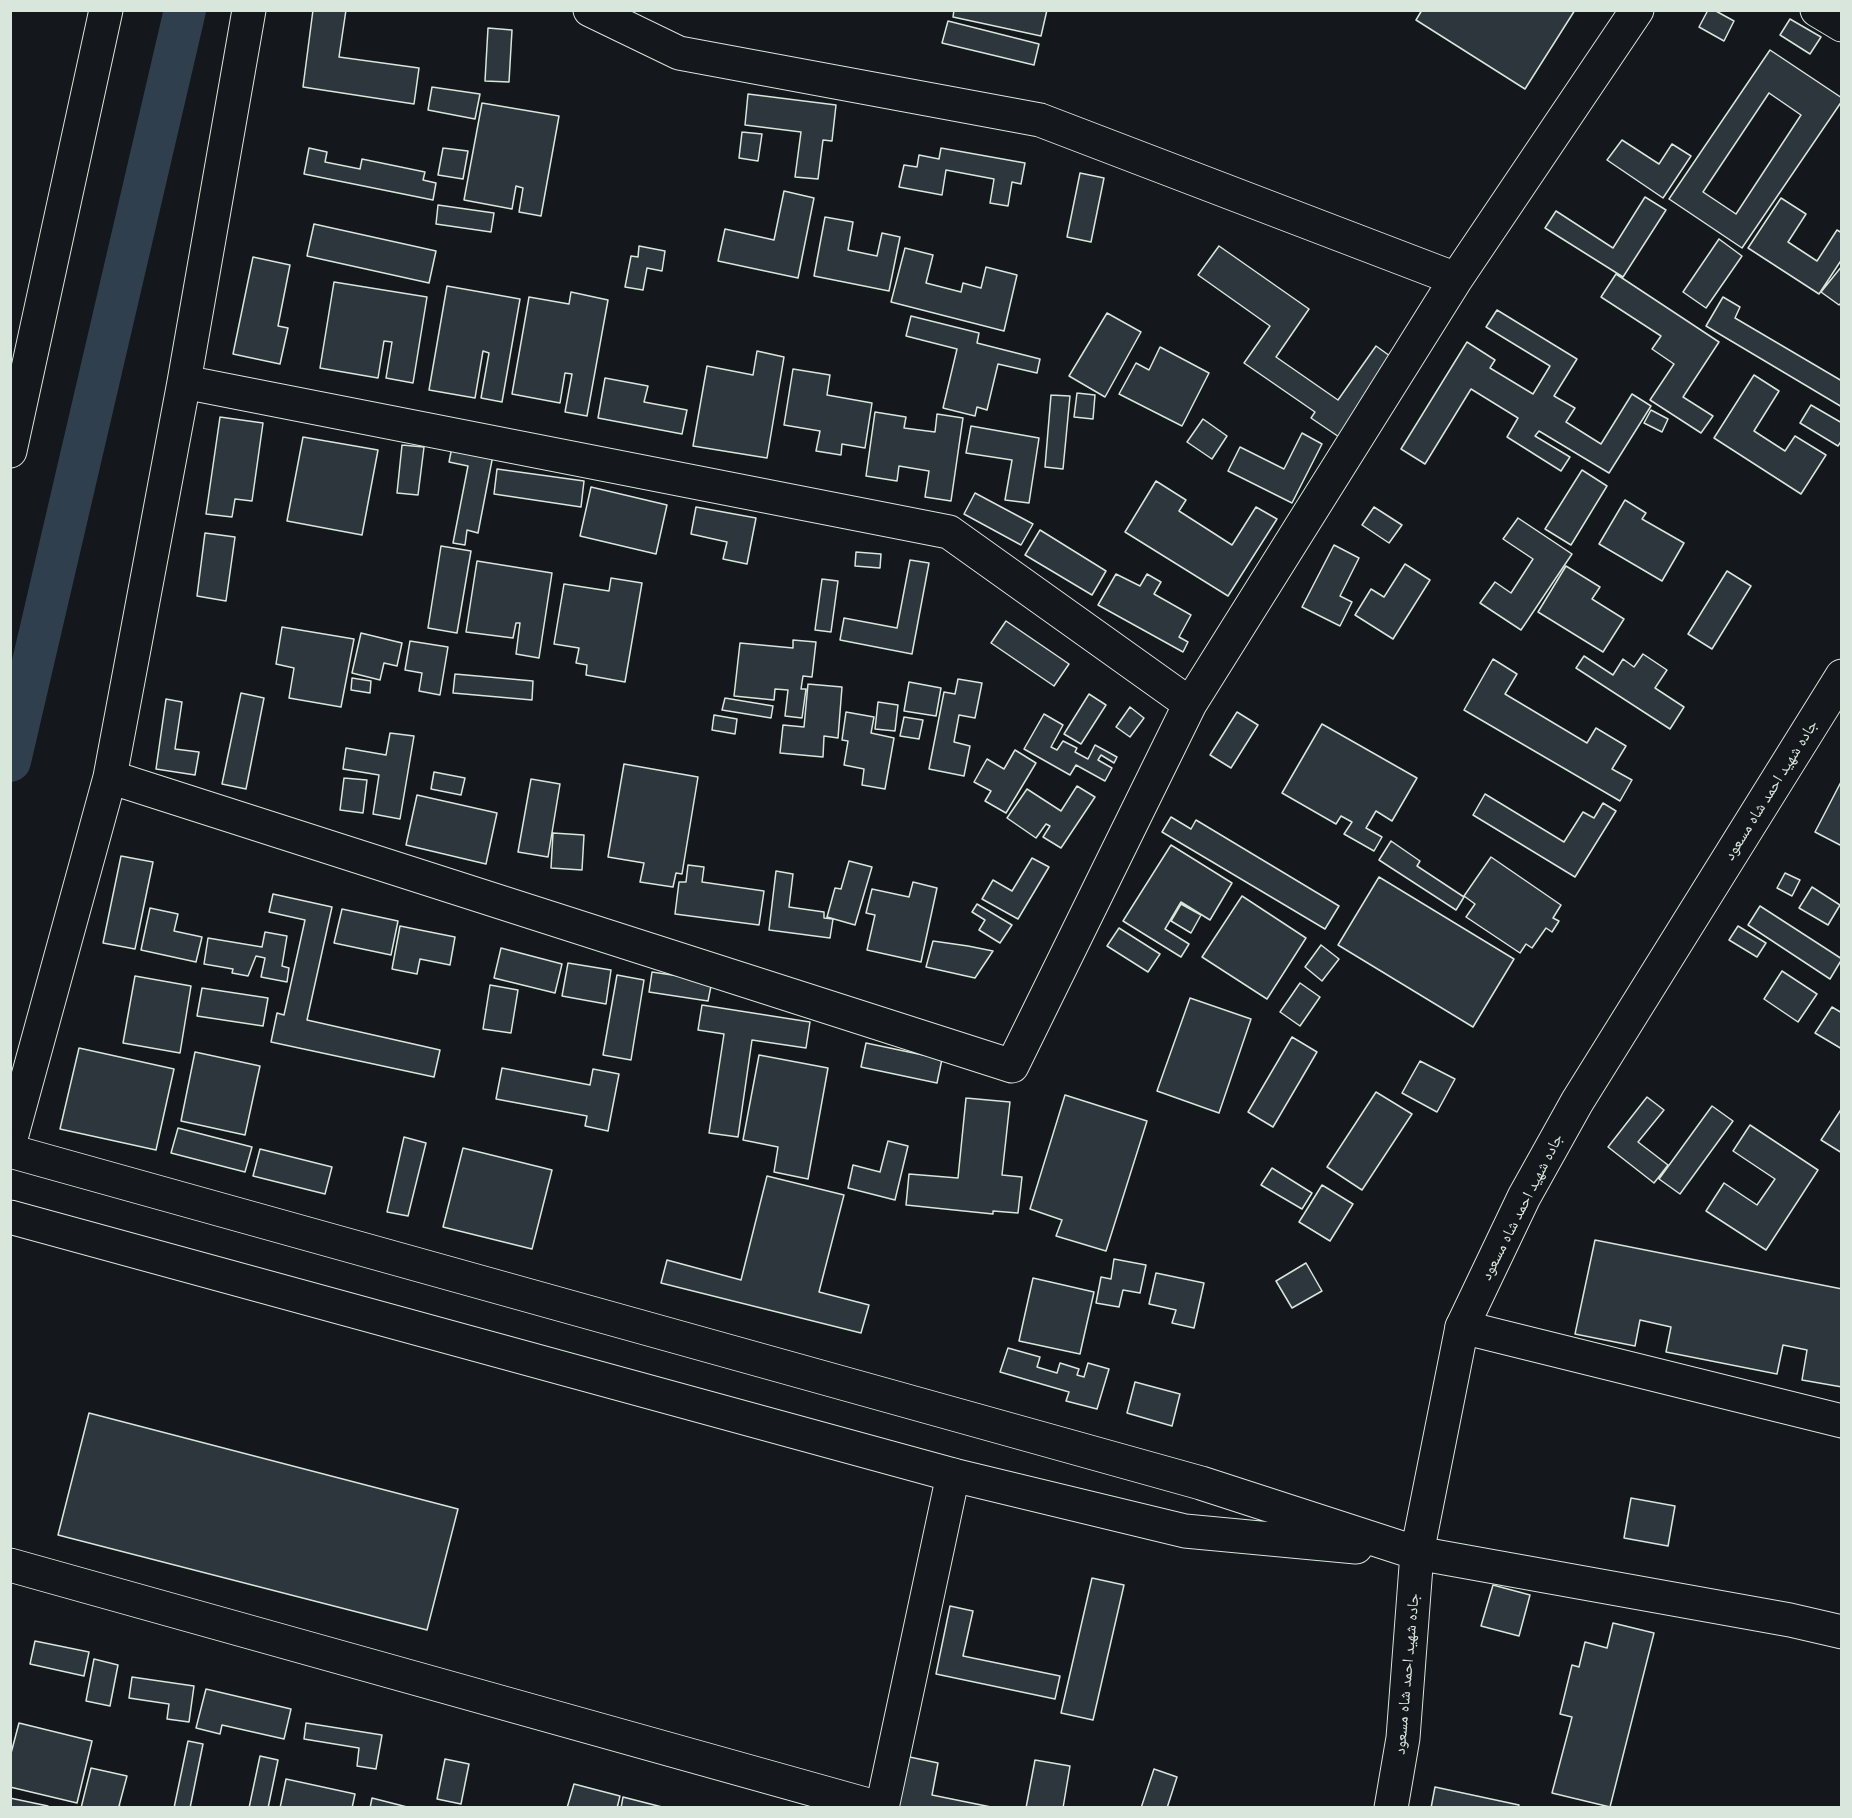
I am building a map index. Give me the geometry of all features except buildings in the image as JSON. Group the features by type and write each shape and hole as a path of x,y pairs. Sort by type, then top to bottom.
{"street":[{"path":"10,451 106,10"},
{"path":"10,1142 110,777 184,382 249,10"},
{"path":"590,10 680,53 1040,120 1456,279"},
{"path":"110,777 1012,1066 1190,704 1456,279 1637,10"},
{"path":"1817,10 1842,25"},
{"path":"184,382 949,532 1190,704"},
{"name":"جاده شهيد احمد شاه مسعود","path":"1391,1808 1403,1738 1417,1553 1462,1327 1524,1197 1576,1102 1842,676"},
{"path":"10,1151 1201,1483 1417,1553"},
{"path":"10,1217 953,1475 1185,1531 1417,1553 1790,1620 1842,1632"},
{"path":"1462,1327 1842,1421"},
{"path":"10,1565 881,1808 953,1475"}],"waterway":[{"path":"10,761 185,10"}]}
